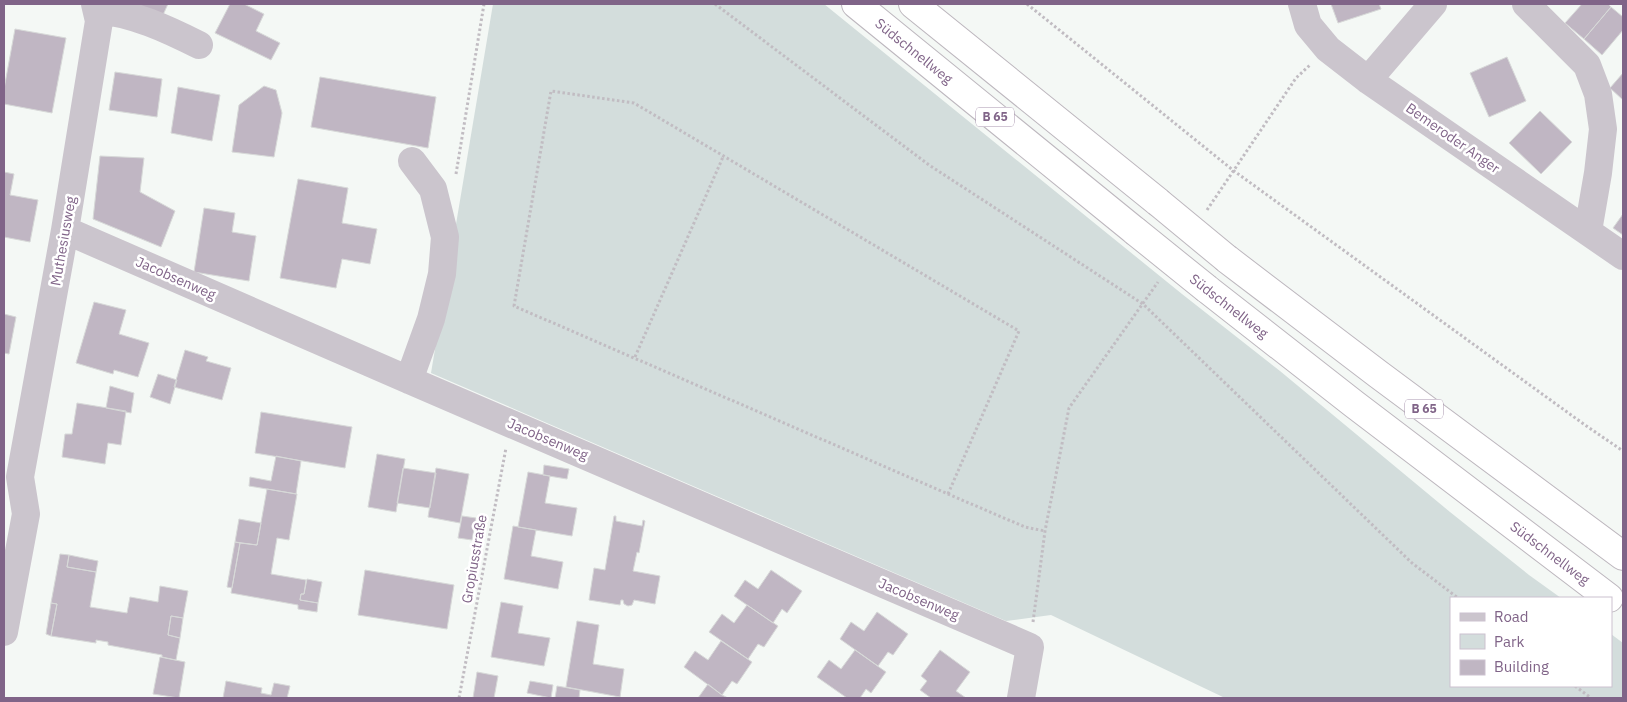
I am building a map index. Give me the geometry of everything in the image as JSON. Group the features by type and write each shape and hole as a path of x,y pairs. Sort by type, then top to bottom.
{"highway":[{"name":"Südschnellweg","path":"856,4 1207,289 1354,404 1607,597"},
{"name":"B 65","path":"913,4 1228,259 1378,374 1623,556"},
{"name":"Südschnellweg","path":"1612,601 1623,609"}],"street":[{"name":"Bemeroder Anger","path":"1302,4 1308,25 1328,49 1368,80 1623,256"},
{"path":"1368,80 1433,4"},
{"path":"1526,4 1587,66 1598,94 1603,129 1588,231"},
{"path":"96,7 151,23 199,45"},
{"name":"Muthesiusweg","path":"4,632 26,514 12,479 66,230 100,21 96,7"},
{"path":"409,380 431,319 442,274 445,237 433,188 412,161"},
{"name":"Jacobsenweg","path":"66,230 1030,647"},
{"path":"1020,698 1030,647"}],"path":[{"path":"455,178 484,4"},
{"path":"716,4 929,165 1143,304 1412,563 1457,597"},
{"path":"1026,4 1234,171 1585,425 1623,450"},
{"path":"1207,210 1296,78 1328,49"},
{"path":"948,494 1019,331 634,103 551,91 514,306 948,494 1025,526 1045,531"},
{"path":"635,357 723,157"},
{"path":"1030,647 1045,531 1069,408 1159,280"},
{"name":"Gropiusstraße","path":"459,698 510,423"},
{"path":"1576,687 1591,698"}],"green space":[{"path":"493,4 824,4 1280,371 1450,512 1560,597 1450,597 1450,687 1612,687 1612,635 1623,643 1623,698 1225,698 1051,615 1006,621 431,373"}],"building":[{"path":"134,4 168,4 162,17"},
{"path":"230,4 244,4 264,14 256,31 280,43 271,60 215,33"},
{"path":"1331,4 1379,4 1381,9 1338,23"},
{"path":"1582,4 1608,4 1611,7 1584,39 1565,23"},
{"path":"1611,7 1623,17 1623,30 1602,55 1584,39"},
{"path":"15,29 66,38 52,113 4,104 4,89"},
{"path":"1507,57 1526,101 1489,117 1470,73"},
{"path":"115,72 162,79 157,117 109,110"},
{"path":"1623,73 1623,100 1610,88"},
{"path":"320,77 436,97 428,148 311,127"},
{"path":"264,86 276,90 282,113 274,157 232,152 239,105"},
{"path":"178,87 220,95 212,141 171,133"},
{"path":"1540,111 1572,142 1541,174 1509,143"},
{"path":"100,156 144,158 140,192 175,211 161,247 93,219"},
{"path":"4,172 14,174 10,195 38,200 30,242 4,237"},
{"path":"298,179 348,188 342,223 377,229 370,264 342,259 336,288 280,278"},
{"path":"204,208 235,213 232,232 256,236 249,281 194,272"},
{"path":"1623,214 1623,235 1613,228"},
{"path":"94,302 126,310 119,334 149,343 138,377 114,370 113,374 76,363"},
{"path":"4,314 16,317 9,354 4,353"},
{"path":"185,350 208,357 206,361 231,368 222,400 174,387"},
{"path":"158,374 177,380 170,404 150,397"},
{"path":"110,386 134,393 131,413 106,408"},
{"path":"77,403 126,411 121,445 108,443 105,464 62,457 65,434 72,434"},
{"path":"261,412 352,427 345,468 255,453"},
{"path":"377,454 405,459 396,512 368,507"},
{"path":"276,456 301,461 296,494 249,486 250,477 271,481"},
{"path":"544,465 569,469 567,479 543,475"},
{"path":"403,468 436,473 430,508 397,503"},
{"path":"436,468 469,474 460,523 428,517"},
{"path":"528,472 550,476 545,503 577,508 572,536 518,527"},
{"path":"267,489 297,494 289,540 277,538 271,574 306,580 304,594 301,594 300,600 318,603 317,612 298,609 298,605 231,593 240,543 257,545"},
{"path":"462,516 476,518 472,540 458,538"},
{"path":"614,516 616,516 616,521 642,526 643,520 645,521 639,553 637,552 633,571 660,576 655,604 634,600 632,605 628,606 624,604 623,600 621,600 620,605 589,600 594,568 605,570"},
{"path":"239,519 261,523 257,545 235,542"},
{"path":"513,526 536,530 531,556 563,562 558,589 504,579"},
{"path":"235,542 240,543 232,588 227,587"},
{"path":"60,554 69,555 67,567 96,572 90,607 127,613 130,597 158,602 160,586 188,591 183,618 171,616 168,635 180,638 176,660 162,657 162,655 108,645 108,642 96,640 96,643 51,636 57,604 51,603"},
{"path":"69,555 98,561 96,572 67,567"},
{"path":"365,570 454,585 447,629 358,615"},
{"path":"771,570 802,591 787,613 782,609 773,623 734,596 745,580 758,589"},
{"path":"307,579 322,582 318,603 300,600 301,594 304,594"},
{"path":"501,602 523,606 518,633 550,638 544,666 491,657"},
{"path":"51,603 57,604 51,636 46,634"},
{"path":"747,605 778,626 764,647 758,644 748,659 709,632 722,614 734,623"},
{"path":"877,612 908,634 893,655 888,652 878,666 840,639 851,622 864,631"},
{"path":"171,616 183,618 180,638 168,635"},
{"path":"577,621 599,625 593,664 624,669 620,697 566,687"},
{"path":"721,641 752,662 737,684 732,681 722,695 684,667 695,651 708,660"},
{"path":"855,650 886,672 871,693 866,689 860,698 847,698 817,677 829,660 841,669"},
{"path":"940,650 970,672 956,691 966,698 931,698 920,690 927,681 921,676"},
{"path":"160,657 185,662 179,698 153,694"},
{"path":"477,672 498,676 494,698 473,698"},
{"path":"226,681 262,688 261,693 271,695 274,683 290,686 287,698 223,698"},
{"path":"530,681 553,685 551,698 527,693"},
{"path":"708,684 722,695 728,698 698,698"},
{"path":"557,686 580,690 579,698 555,698"}]}
